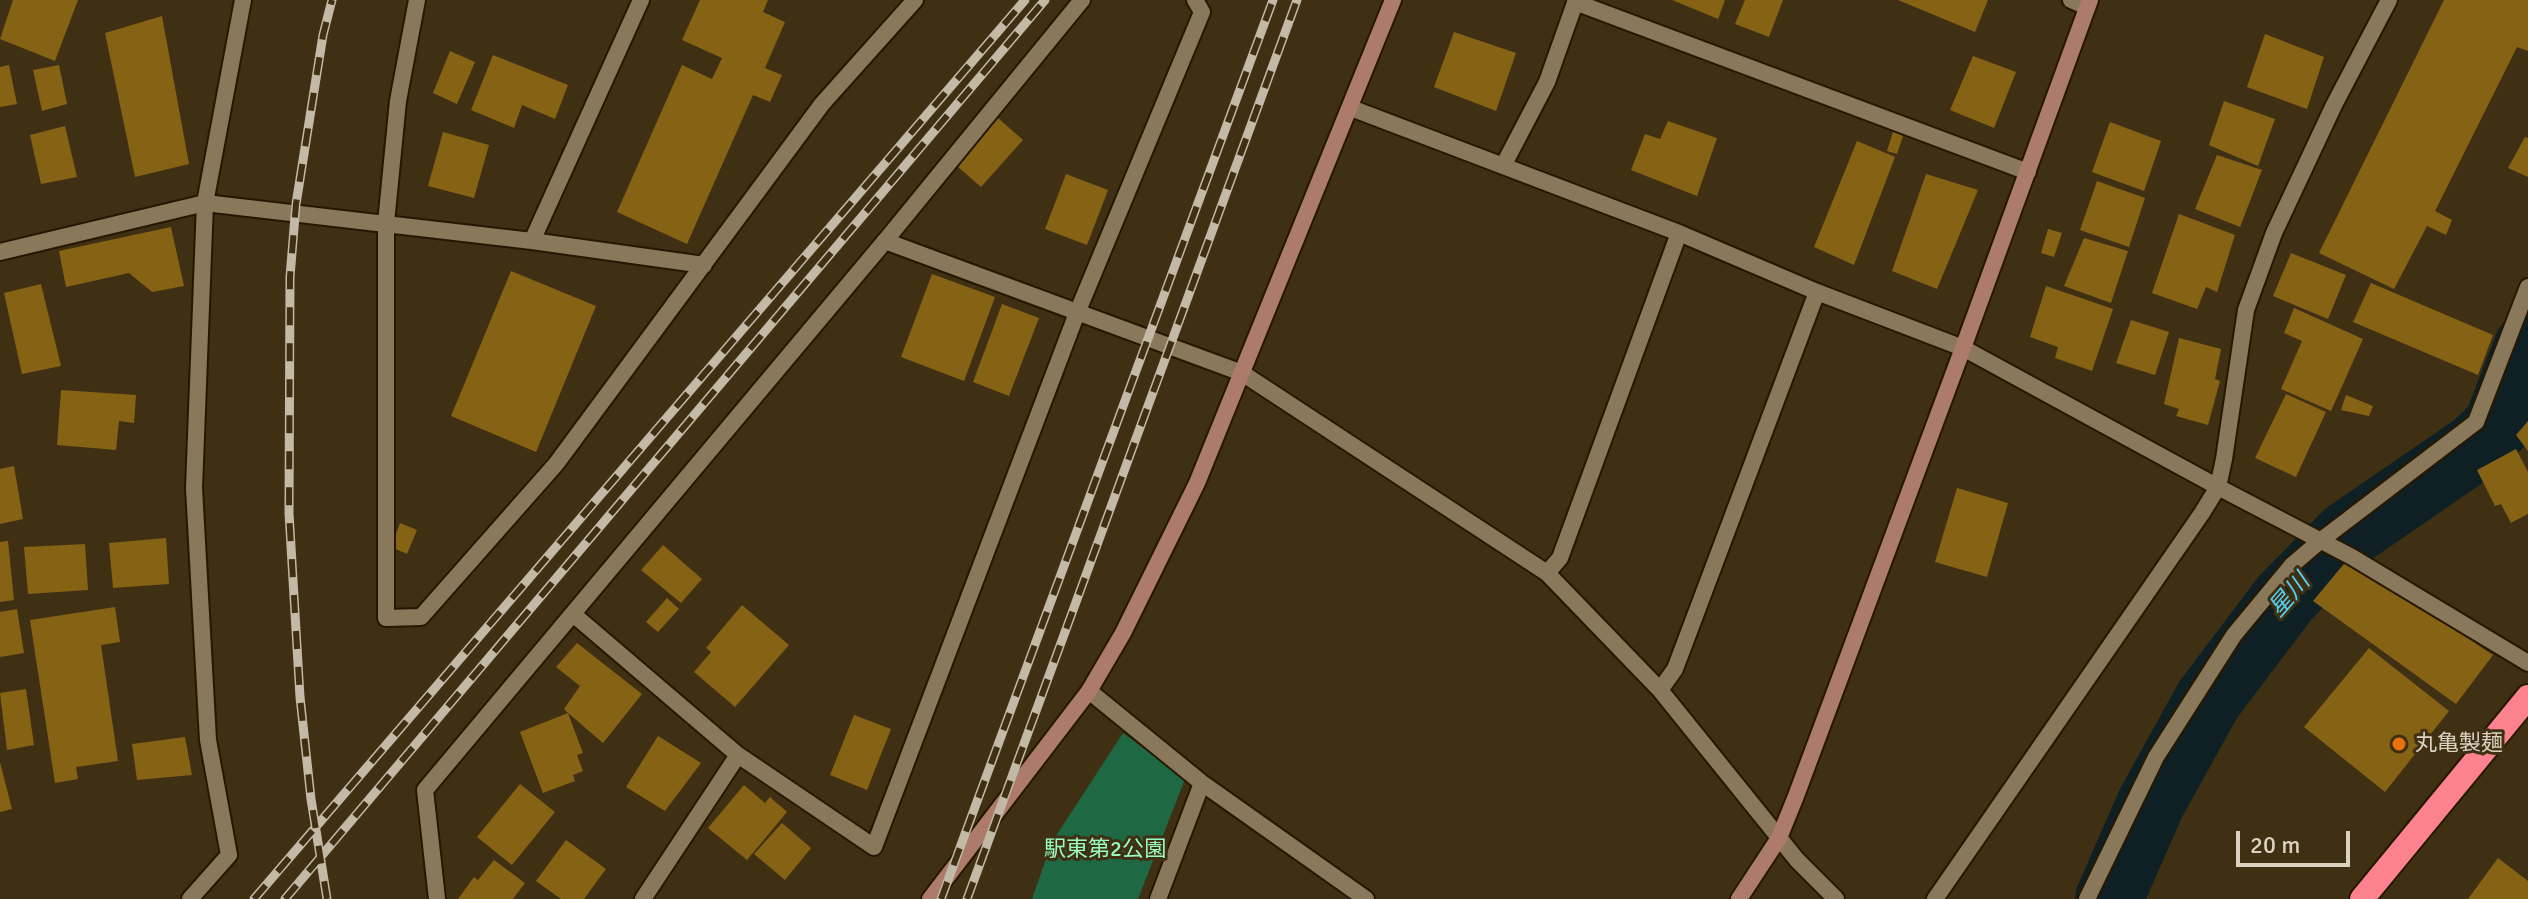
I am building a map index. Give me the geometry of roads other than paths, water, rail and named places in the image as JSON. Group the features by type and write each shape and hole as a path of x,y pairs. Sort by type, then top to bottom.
{"highway":[{"path":"2362,899 2528,697"}],"street":[{"path":"190,899 229,855 208,740 194,488 205,203 243,0"},
{"path":"417,0 398,101 386,223 386,618 421,617 556,464 822,104 915,0"},
{"path":"532,241 641,0"},
{"path":"437,899 425,790 885,241 1082,0"},
{"path":"573,614 738,755 874,847 1077,313 1202,12 1195,0"},
{"path":"930,899 1089,691 1123,633 1197,483 1393,0"},
{"path":"1739,899 1779,838 2028,172 2088,3 2071,0"},
{"path":"1935,899 2218,487 2246,310 2274,233 2334,105 2389,0"},
{"path":"1503,166 1547,82 1576,1 2028,172"},
{"path":"1351,108 1679,233 1817,292 1963,348 2352,557 2528,663"},
{"path":"0,252 205,203 532,241 704,265"},
{"path":"1547,573 1560,558 1679,233"},
{"path":"885,241 1242,373 1547,573 1660,690 1779,838 1836,899"},
{"path":"2087,899 2156,757 2226,647 2292,565 2325,543 2476,422 2528,287"},
{"path":"1660,690 1675,669 1817,292"},
{"path":"1089,691 1202,783 1366,899"},
{"path":"643,899 738,755"},
{"path":"1158,899 1202,783"}],"waterway":[{"name":"星川","path":"2109,899 2151,803 2208,700 2285,598 2347,535 2475,447 2497,426 2528,346"}],"railway":[{"path":"327,899 311,799 300,697 289,513 290,277 296,204 323,35 332,0"},
{"path":"254,899 1025,0"},
{"path":"285,899 1045,0"},
{"path":"941,899 1273,0"},
{"path":"967,899 1297,0"}],"place":[{"name":"丸亀製麺","path":"2399,744"}],"park label":[{"name":"駅東第2公園","path":"1105,850"}]}
